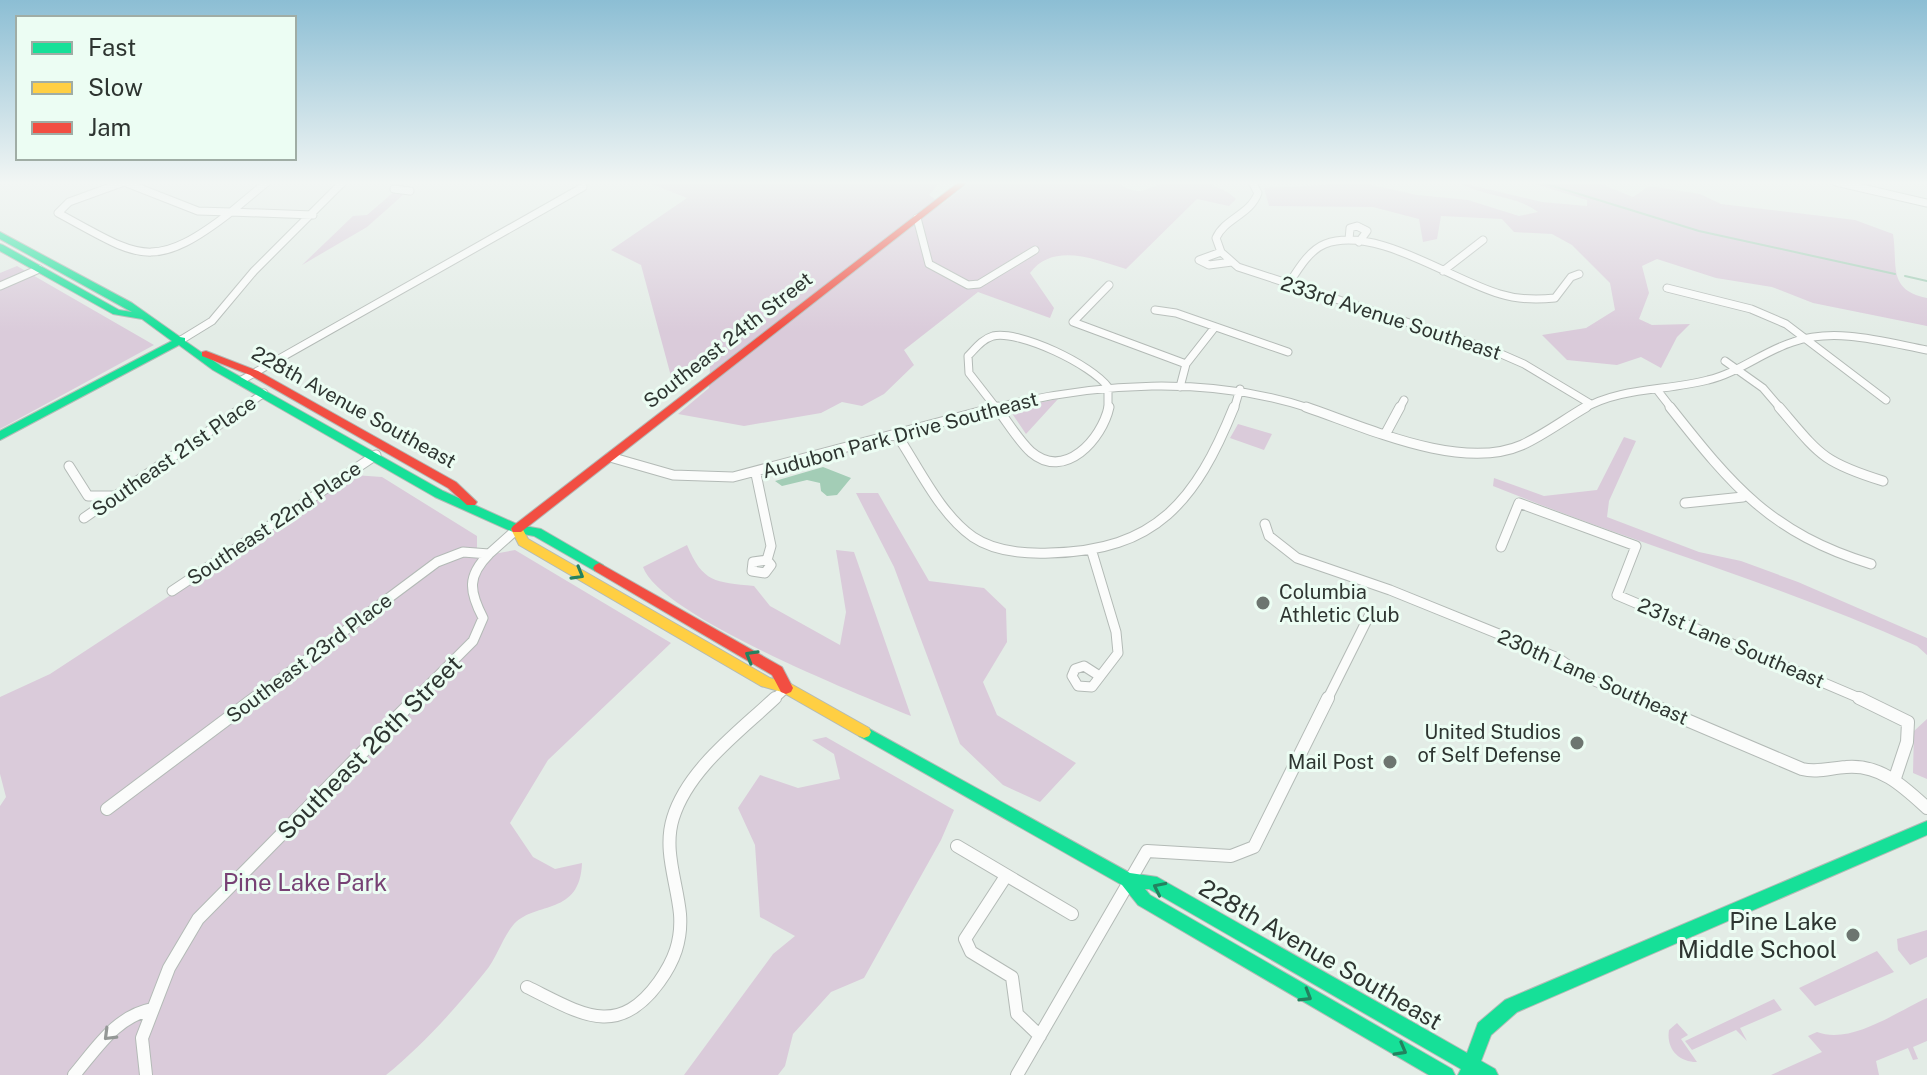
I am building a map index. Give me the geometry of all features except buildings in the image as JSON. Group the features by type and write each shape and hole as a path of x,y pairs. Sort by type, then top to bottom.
{"main road":[{"name":"Southeast 24th Street","path":"517,529 899,232"},
{"name":"228th Avenue Southeast","path":"0,235 129,305 140,316 201,352 254,373 452,485 480,509"},
{"name":"228th Avenue Southeast","path":"0,247 116,312 140,316"},
{"path":"0,436 181,340"},
{"name":"228th Avenue Southeast","path":"201,352 217,368 376,455 439,494 480,509 517,529 537,532 777,671 786,688"},
{"path":"296,411 340,423"},
{"name":"228th Avenue Southeast","path":"517,529 523,542 766,682 786,688 1128,880 1144,900 1446,1075"},
{"path":"681,634 694,623"},
{"path":"1468,1070 1484,1029 1511,1006 1927,828"},
{"name":"228th Avenue Southeast","path":"1128,880 1151,882 1468,1070 1489,1075"}],"street":[{"path":"92,232 131,252 153,253 200,232"},
{"path":"181,340 212,321 254,271 295,232"},
{"path":"240,381 503,232"},
{"path":"921,232 929,264 974,286 1035,250"},
{"path":"1218,232 1226,257"},
{"path":"1443,271 1483,240"},
{"path":"1288,285 1319,248 1354,241 1422,260 1477,285 1540,301 1555,298 1571,277 1579,274"},
{"name":"233rd Avenue Southeast","path":"1226,257 1213,265 1200,262 1202,256 1226,257 1288,285 1508,356 1589,403"},
{"path":"0,286 39,269"},
{"path":"1109,285 1073,322 1186,364"},
{"path":"1667,288 1751,309 1808,338 1886,400"},
{"path":"1155,310 1176,313 1288,352"},
{"path":"1180,387 1186,364 1215,327"},
{"path":"994,336 1012,337 1091,367 1108,388 1111,406 1106,419 1082,454 1059,462 1033,454 966,367 973,350 994,336"},
{"path":"1808,338 1864,338 1927,350"},
{"name":"Audubon Park Drive Southeast","path":"610,457 673,475 713,478 756,474 996,406 1108,388 1180,387 1240,389 1304,403 1435,448 1487,452 1520,446 1589,403 1612,394 1658,391 1702,383 1738,370 1780,346 1808,338"},
{"path":"1725,361 1763,388 1823,458 1838,467 1883,481"},
{"path":"897,435 962,528 983,543 1024,553 1092,552 1149,532 1179,508 1231,416 1240,389"},
{"path":"1658,391 1743,497 1795,536 1827,552 1871,564"},
{"name":"Southeast 21st Place","path":"84,518 264,393"},
{"path":"1386,433 1404,400"},
{"name":"Southeast 22nd Place","path":"172,591 376,455"},
{"path":"69,466 88,496 117,495"},
{"path":"756,474 771,546 767,560"},
{"path":"1685,503 1743,497"},
{"name":"231st Lane Southeast","path":"1501,547 1519,503 1636,546 1617,595 1903,717 1908,722 1907,742 1895,778"},
{"name":"230th Lane Southeast","path":"1265,524 1266,534 1275,544 1328,571 1364,585 1390,590 1558,658 1585,677 1802,769 1818,772 1859,765 1895,778 1927,808"},
{"path":"489,554 517,529"},
{"name":"Southeast 23rd Place","path":"107,809 437,562 463,552 489,554"},
{"path":"1092,552 1118,643 1114,661 1098,675"},
{"name":"Southeast 26th Street","path":"146,1075 142,1038 182,941 198,919 473,641 483,618 470,593 470,579 474,568 489,554"},
{"path":"1017,1075 1141,858 1153,849 1231,856 1241,855 1254,847 1371,612"},
{"path":"527,987 596,1018 613,1021 640,1008 674,959 678,946 679,915 669,838 674,813 697,777 786,688"},
{"path":"957,846 1072,914"},
{"path":"1006,876 965,939 971,952 1012,977 1017,1014 1040,1036"},
{"path":"74,1075 112,1032 138,1010 153,1009"}],"green space":[{"path":"336,232 358,232 302,265"},
{"path":"637,232 1163,232 1126,269 1088,258 1062,255 1039,264 1030,273 1054,308 1050,318 978,292 904,350 914,365 884,394 862,406 842,402 821,413 744,426 678,414 709,388 710,366 675,391 641,265 611,250"},
{"path":"1421,232 1438,232 1437,239 1423,242"},
{"path":"1517,232 1888,232 1893,234 1895,266 1900,283 1914,294 1927,298 1927,326 1813,303 1772,287 1716,278 1657,259 1642,266 1649,293 1639,319 1652,325 1690,324 1677,337 1661,368 1641,357 1617,365 1567,360 1542,335 1586,328 1615,310 1610,283 1572,245 1552,234"},
{"path":"17,266 154,345 0,429 0,273"},
{"path":"1058,399 1026,434 1011,412 1014,408"},
{"path":"1238,424 1272,434 1264,450 1230,438"},
{"path":"1624,437 1636,441 1609,501 1607,517 1699,552 1741,561 1798,582 1927,638 1927,655 1917,646 1812,603 1493,486 1494,478 1544,496 1597,490"},
{"name":"Pine Lake Park","path":"354,475 382,477 477,536 477,557 515,550 671,643 548,760 510,823 533,857 555,869 582,863 574,892 556,905 534,912 514,924 489,966 462,999 386,1075 0,1075 0,806 6,797 0,774 0,697 50,674"},
{"path":"856,493 878,493 929,581 984,588 1006,609 1007,642 983,682 997,715 1076,763 1040,802 1003,785 960,744 894,567"},
{"path":"687,545 705,574 720,581 754,586 770,606 840,645 846,612 836,550 854,552 911,716 764,652 684,608 657,586 643,567"},
{"path":"1927,719 1927,779 1913,773 1914,731"},
{"path":"826,737 954,810 941,840 864,978 831,992 793,1034 785,1066 778,1075 684,1075 773,954 795,936 760,917 755,845 738,808 760,775 798,788 840,779 834,754 812,740"},
{"path":"1927,930 1927,957 1910,965 1898,950 1897,939"},
{"path":"1877,951 1894,972 1815,1006 1799,988"},
{"path":"1927,998 1927,1041 1913,1047 1918,1059 1913,1060 1908,1048 1876,1061 1879,1075 1771,1075 1822,1052 1808,1036 1817,1032 1830,1035 1859,1031"},
{"path":"1774,999 1782,1010 1740,1028 1747,1041 1736,1030 1692,1050 1685,1041"},
{"path":"1677,1023 1688,1035 1681,1039 1697,1062 1679,1057 1669,1043 1669,1030"}],"shaded area":[{"path":"823,467 851,478 837,495 827,496 821,491 820,483 807,480 782,486 775,481"}],"waterway":[{"path":"1704,232 1895,274"},
{"path":"1905,276 1927,281"}],"traffic: fast":[{"path":"0,235 129,305 217,368 439,494 517,529 537,532 599,568"},
{"path":"0,247 116,312 140,316"},
{"path":"0,436 181,340"},
{"path":"864,732 1128,880 1144,900 1446,1075"},
{"path":"1467,1075 1484,1029 1511,1006 1927,828"},
{"path":"1128,880 1151,882 1489,1075"}],"traffic: slow":[{"path":"517,529 523,542 766,682 786,688 864,732"}],"traffic: jam":[{"path":"517,529 899,232"},
{"path":"206,354 254,373 452,485 471,502"},
{"path":"599,568 777,671 786,688"}],"place":[{"name":"Columbia Athletic Club","path":"1263,603"},
{"name":"United Studios of Self Defense","path":"1577,743"},
{"name":"Mail Post","path":"1390,762"},
{"name":"Pine Lake Middle School","path":"1853,935"}]}
